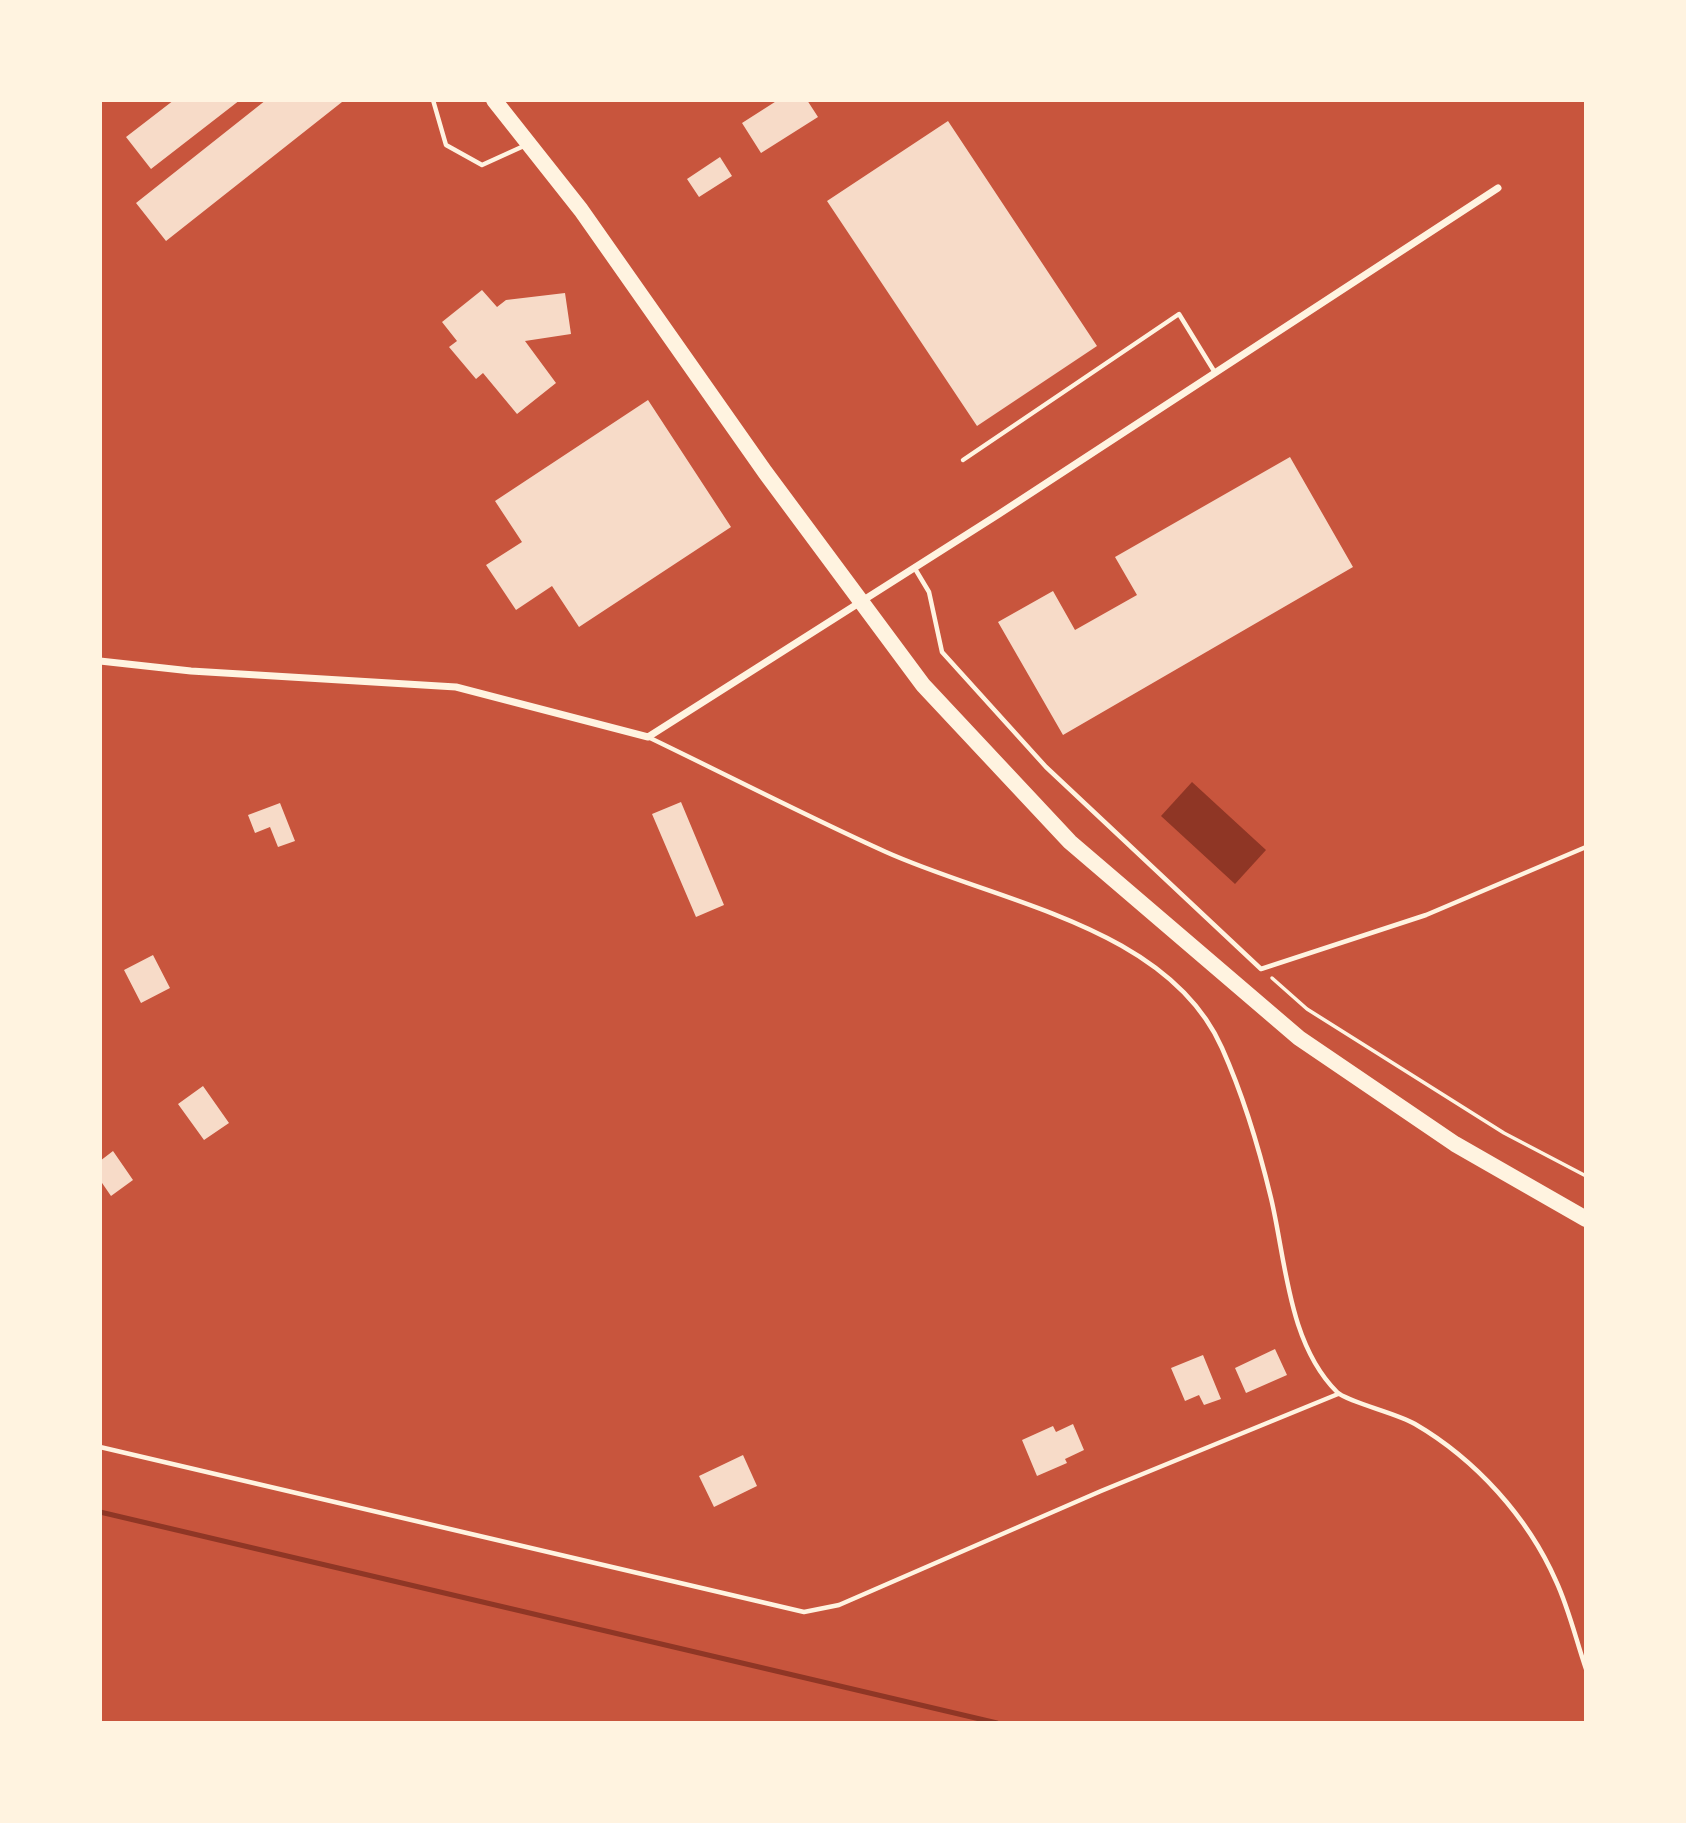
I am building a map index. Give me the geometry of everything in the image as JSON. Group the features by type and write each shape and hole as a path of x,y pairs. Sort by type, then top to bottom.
{"main road":[{"path":"494,100 530,144 859,601 923,685 1070,842 1299,1038 1371,1090 1455,1144 1586,1219"}],"street":[{"path":"100,661 191,671 456,687 648,737 999,514 1214,371 1498,188"}],"lane":[{"path":"433,100 446,145 482,165 530,144"},
{"path":"963,460 1179,314 1214,371"},
{"path":"914,566 929,592 943,652 1046,767 1261,969 1426,915 1586,847"},
{"path":"648,737 888,853 1127,947 1183,992 1204,1013 1222,1048 1270,1195 1294,1307 1311,1355 1338,1394 1413,1422 1454,1450 1517,1515 1556,1581 1586,1669"},
{"path":"100,1447 804,1612 839,1605 1126,1480 1338,1394"}],"path":[{"path":"1261,969 1307,1009 1504,1133 1586,1176"}],"shaded area":[{"path":"1192,782 1266,850 1235,884 1161,816"}],"building":[{"path":"174,100 240,100 151,169 126,137"},
{"path":"266,100 342,102 166,241 136,203"},
{"path":"778,100 807,100 818,117 761,153 742,123"},
{"path":"948,121 1097,346 977,426 827,201"},
{"path":"720,157 732,176 699,197 687,179"},
{"path":"482,290 497,307 506,300 565,293 571,334 525,341 556,383 517,414 483,373 476,379 449,347 457,341 442,322"},
{"path":"648,400 731,527 579,627 552,586 516,610 486,565 522,542 495,501"},
{"path":"1290,457 1353,567 1063,735 998,622 1053,591 1075,630 1137,595 1115,557"},
{"path":"681,802 724,905 696,917 652,814"},
{"path":"280,803 295,841 278,847 270,827 255,833 248,815"},
{"path":"153,955 170,988 141,1003 124,970"},
{"path":"203,1086 229,1123 204,1140 178,1104"},
{"path":"113,1151 133,1180 111,1196 100,1180 100,1161"},
{"path":"1275,1349 1287,1375 1246,1393 1235,1368"},
{"path":"1203,1355 1221,1399 1204,1405 1199,1395 1185,1401 1171,1368"},
{"path":"1073,1424 1084,1450 1065,1459 1067,1463 1037,1476 1022,1440 1053,1426 1056,1432"},
{"path":"743,1455 757,1486 714,1507 699,1476"}],"waterway":[{"path":"100,1512 997,1723"}]}
